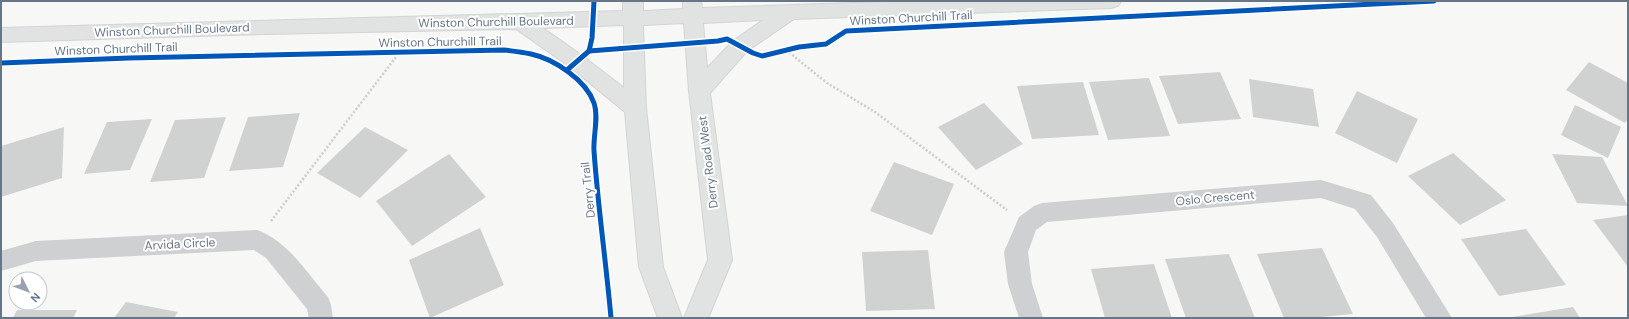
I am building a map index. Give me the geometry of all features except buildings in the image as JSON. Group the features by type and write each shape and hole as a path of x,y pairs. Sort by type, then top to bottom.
{"main road":[{"name":"Winston Churchill Boulevard","path":"1,35 520,22 634,10 693,9 789,13 1110,1"},
{"name":"Derry Road West","path":"693,9 699,92 720,260 696,318"},
{"path":"634,10 635,108 651,267 670,318"},
{"path":"699,92 740,46 789,13"},
{"path":"520,22 577,62 635,108"}],"street":[{"name":"Oslo Crescent","path":"1027,224 1042,213 1321,188 1363,202 1385,230 1440,318"},
{"path":"1027,224 1016,252 1020,284 1031,318"},
{"path":"257,240 274,251 319,305 321,318"},
{"name":"Arvida Circle","path":"1,261 36,250 257,240"}],"path":[{"path":"780,51 792,48"},
{"path":"786,50 827,83 875,112 1027,224"},
{"path":"257,240 399,53"}],"cycle path":[{"path":"589,51 592,38 594,1"},
{"name":"Winston Churchill Trail","path":"567,70 589,51 718,41 727,39 753,53 762,56 799,47 826,44 846,31 1434,1"},
{"name":"Winston Churchill Trail","path":"1,63 129,58 504,50 532,54 556,64 567,70 585,88 594,102 596,111 593,142 596,180 606,257 611,318"}]}
